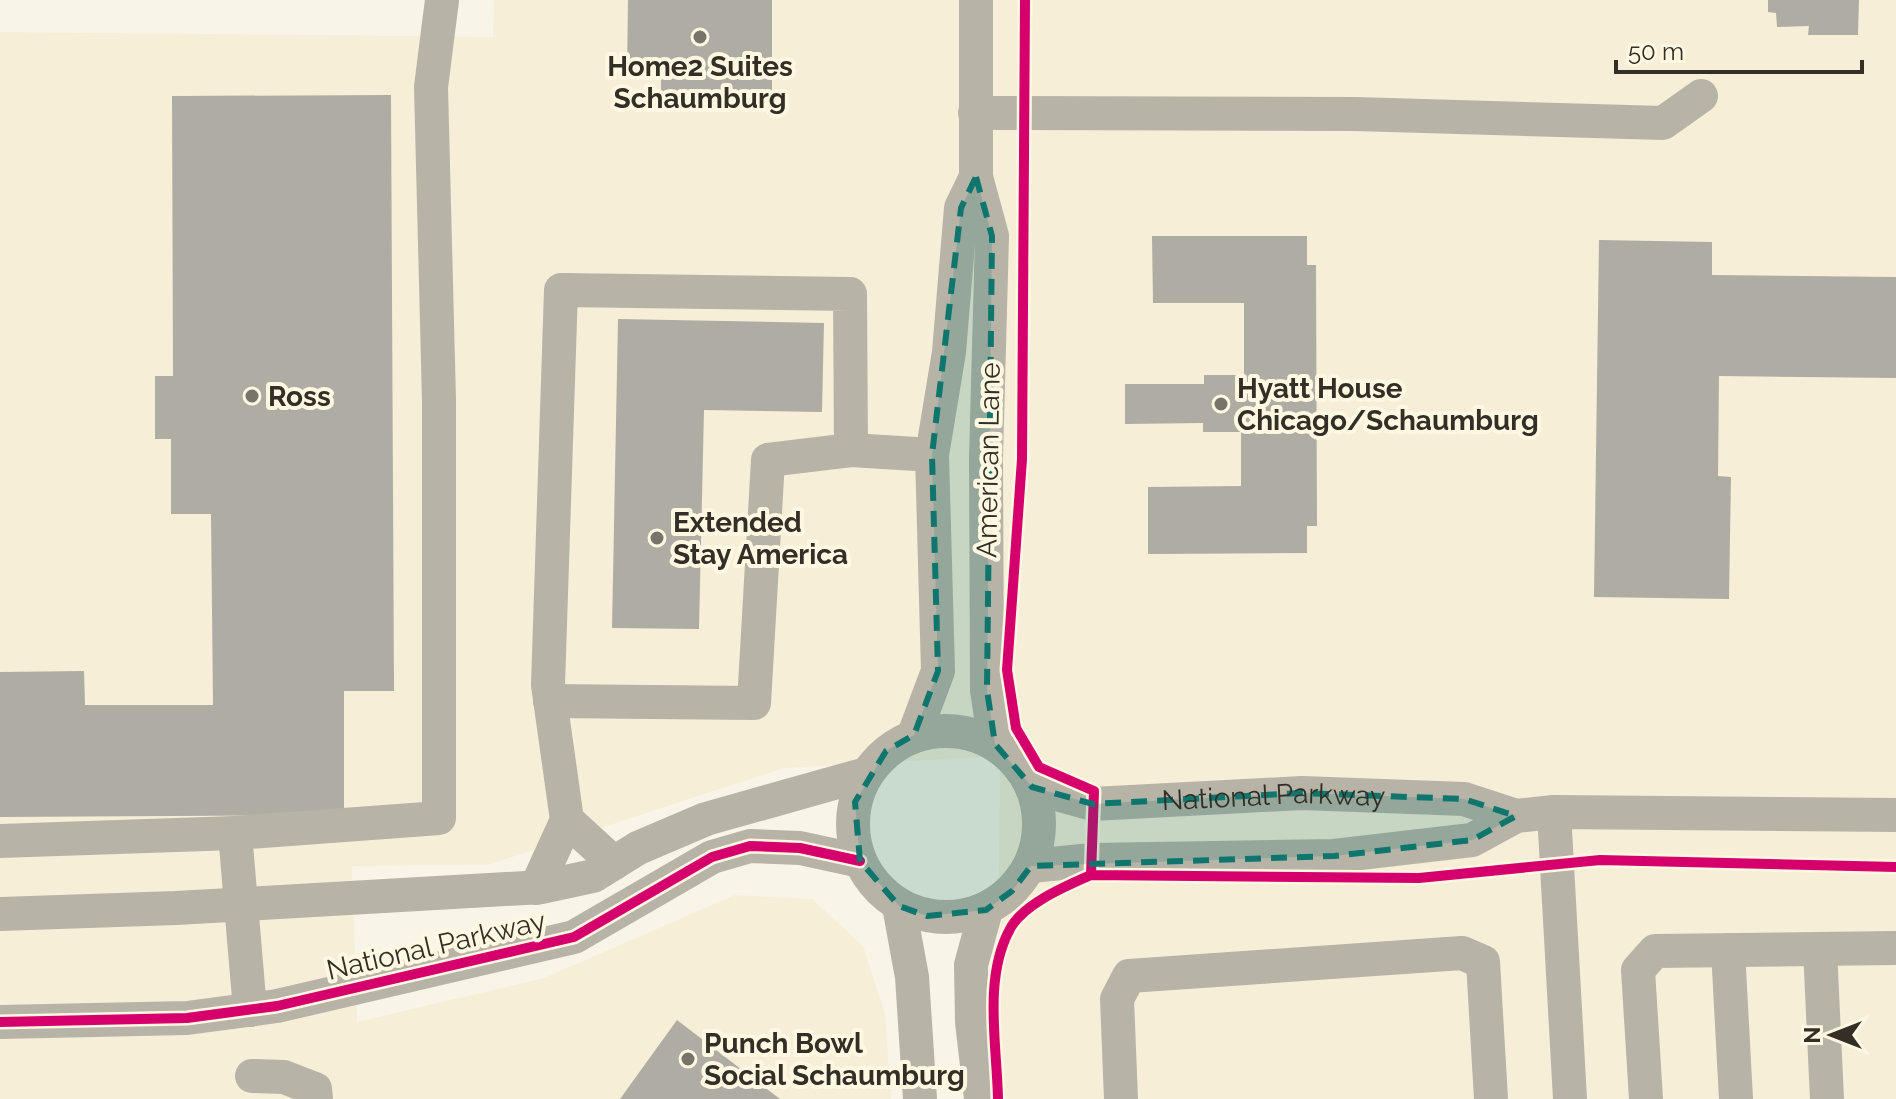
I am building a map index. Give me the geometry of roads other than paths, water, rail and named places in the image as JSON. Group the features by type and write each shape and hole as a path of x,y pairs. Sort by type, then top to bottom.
{"street":[{"path":"0,841 235,833 439,818 439,401 431,87 442,0"},
{"name":"American Lane","path":"976,0 976,177 992,236 986,458 987,690 995,744"},
{"path":"975,113 1355,114 1663,123 1701,96"},
{"name":"American Lane","path":"914,735 938,671 932,455 949,352 961,208 976,177"},
{"path":"536,888 567,820 550,701 561,290 850,294 851,450"},
{"path":"550,701 754,703 768,460 851,450 932,455"},
{"path":"945,729 977,734 995,744 1026,773 1038,803 1040,835 1031,866 1012,891 986,910 957,918 927,916 899,906 876,886 860,861 853,832 855,802 866,774 886,751 914,735 945,729"},
{"name":"National Parkway","path":"0,914 240,905 536,888 593,876 638,848 706,819 866,774"},
{"name":"National Parkway","path":"1032,787 1093,804 1302,793 1464,799 1516,816"},
{"path":"1554,812 1570,1099"},
{"name":"National Parkway","path":"1031,866 1092,860 1334,856 1472,840 1516,816 1554,812 1896,815"},
{"path":"567,820 614,863"},
{"path":"235,833 250,1010"},
{"name":"National Parkway","path":"0,1022 187,1018 250,1010 574,937 712,857 750,846 800,848 860,861"},
{"path":"899,906 912,977 920,1099"},
{"path":"981,1099 972,1022 971,965 986,910"},
{"path":"1646,1099 1638,970 1655,951 1896,948"},
{"path":"1820,949 1827,1099"},
{"path":"1728,950 1736,1099"},
{"path":"1121,1099 1117,999 1129,976 1462,953 1483,962 1491,1099"},
{"path":"252,1076 284,1077 315,1089 316,1099"}],"place":[{"name":"Home2 Suites Schaumburg","path":"700,37"},
{"name":"Ross","path":"252,396"},
{"name":"Hyatt House Chicago/Schaumburg","path":"1221,404"},
{"name":"Extended Stay America","path":"657,538"},
{"name":"Punch Bowl Social Schaumburg","path":"688,1059"}]}
